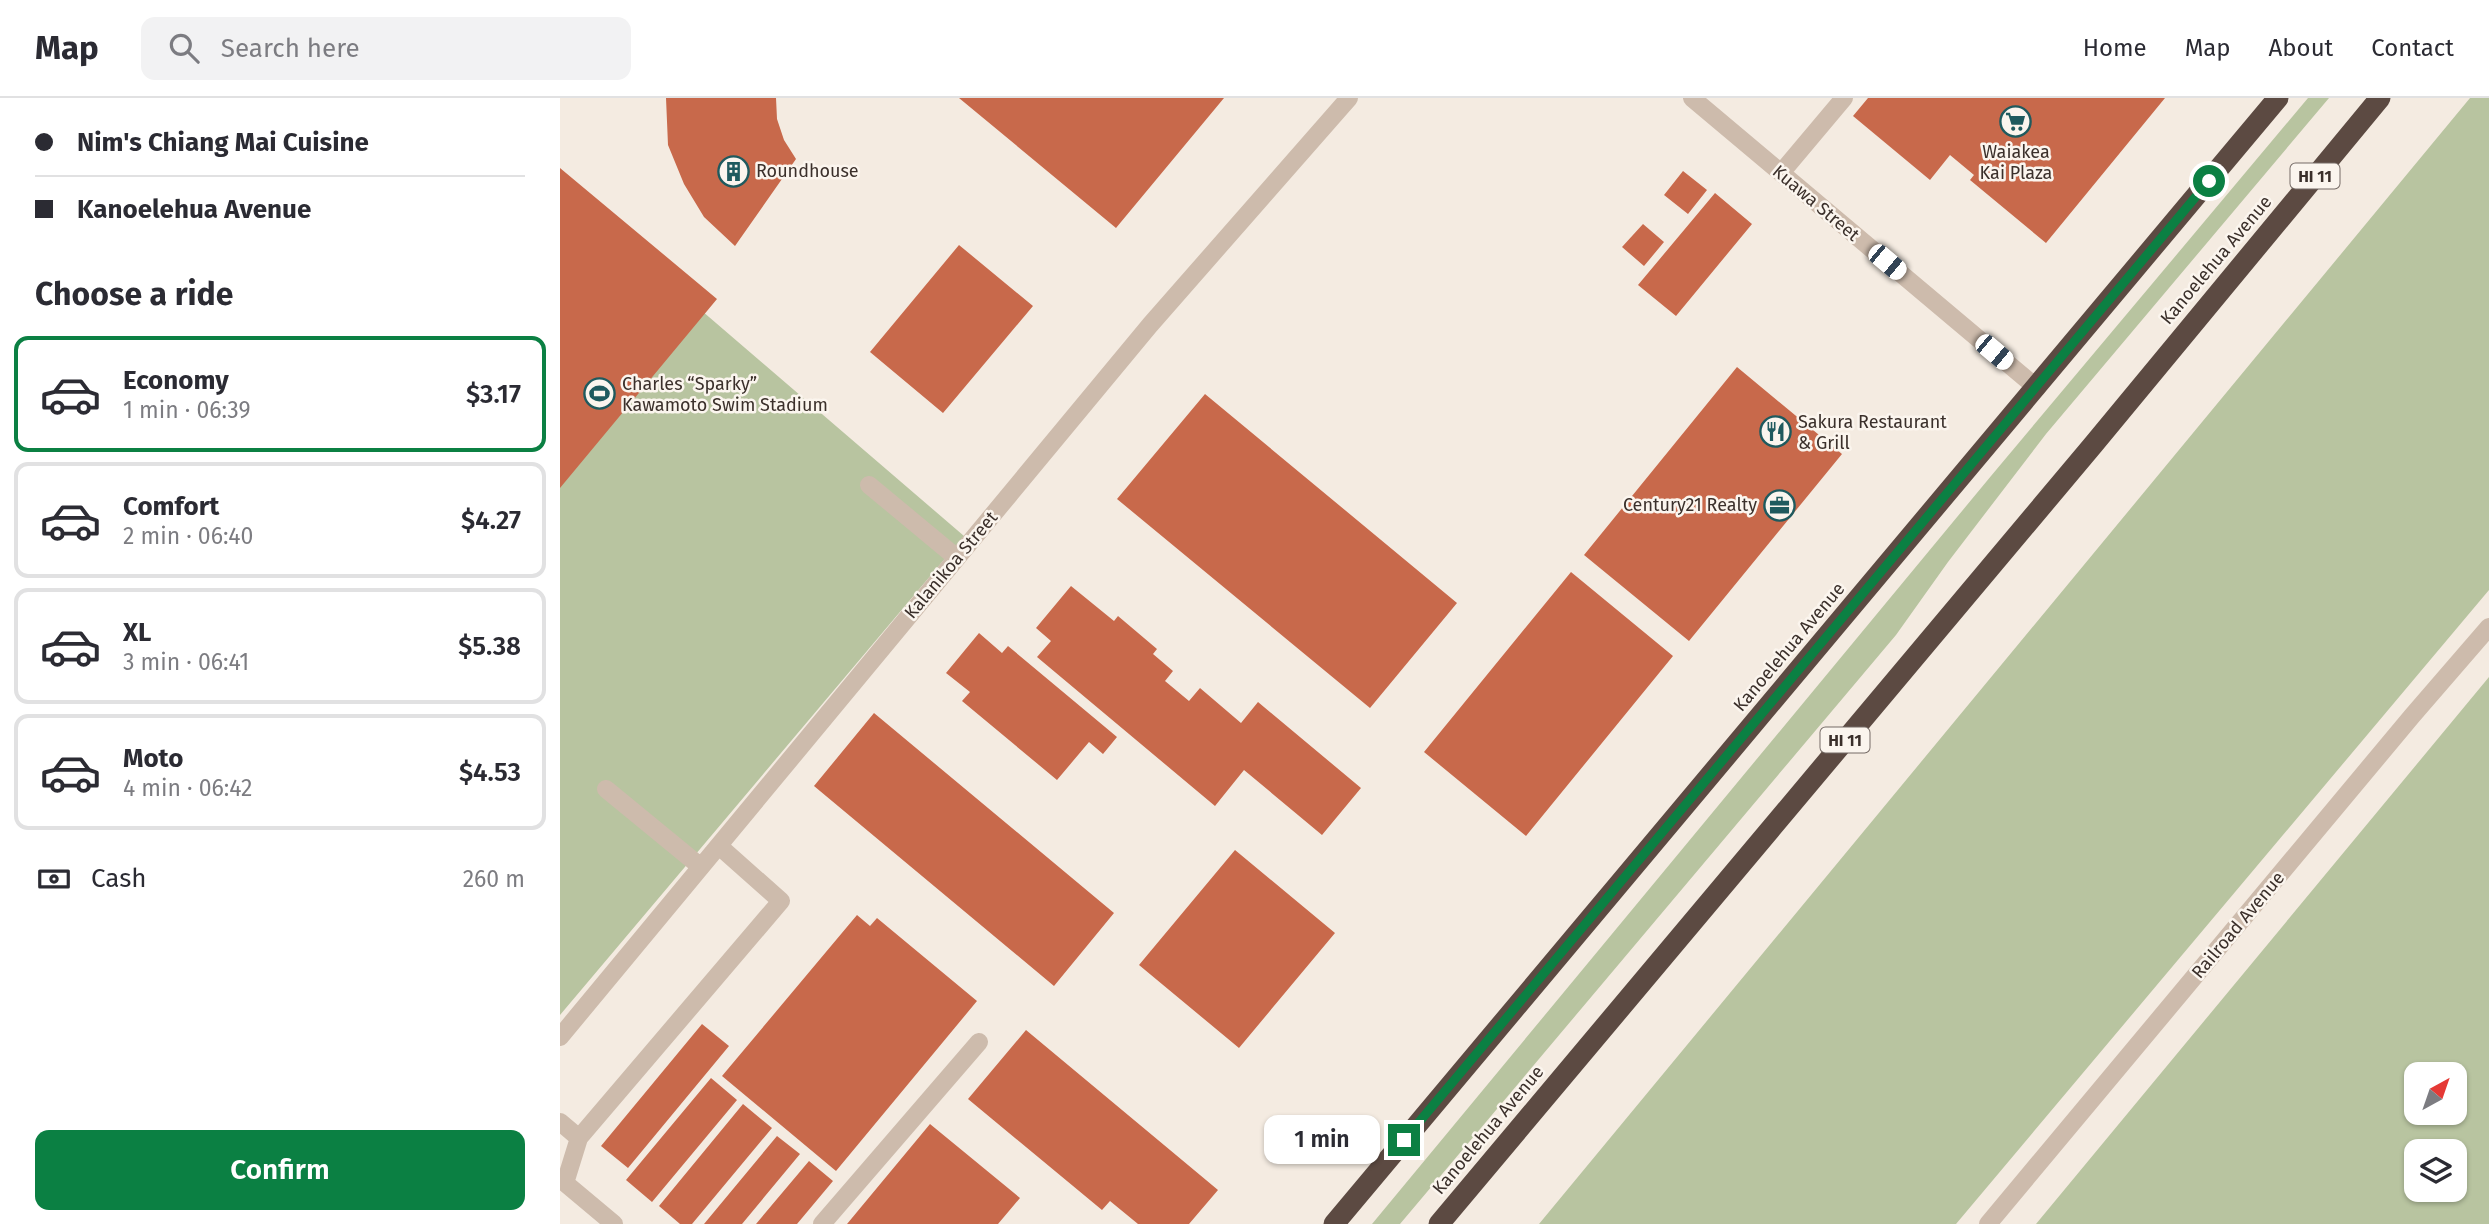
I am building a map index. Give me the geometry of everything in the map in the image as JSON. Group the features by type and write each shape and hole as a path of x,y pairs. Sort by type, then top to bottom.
{"highway":[{"name":"Kanoelehua Avenue","path":"1334,1224 2278,98"},
{"name":"Kanoelehua Avenue","path":"1439,1224 2380,98"}],"street":[{"name":"Kalanikoa Street","path":"560,1037 1150,325 1349,98"},
{"name":"Kuawa Street","path":"1692,98 2037,388"},
{"path":"1781,173 1844,98"},
{"path":"869,485 957,558"},
{"name":"Railroad Avenue","path":"1989,1224 2489,627"},
{"path":"606,789 701,867"},
{"path":"614,1224 565,1183 579,1138 781,901 719,846"},
{"path":"822,1224 979,1042"},
{"path":"560,1122 579,1138"}],"green space":[{"path":"2308,98 2329,98 2046,434 1896,635 1400,1224 1372,1224 1991,476"},
{"path":"2470,98 2489,98 2489,590 1956,1224 1539,1224"},
{"path":"560,189 964,536 560,1015"},
{"path":"2489,677 2489,1224 2036,1224"}],"building":[{"name":"Roundhouse","path":"666,98 776,98 777,119 784,140 796,159 735,246 704,217 684,184 668,145"},
{"path":"959,98 1224,98 1116,228"},
{"path":"1868,98 2165,98 2046,243 1970,180 1974,175 1950,155 1930,180 1853,116"},
{"name":"Charles “Sparky” Kawamoto Swim Stadium","path":"560,168 717,299 560,488"},
{"path":"1683,171 1707,190 1688,214 1664,195"},
{"path":"1715,193 1752,224 1676,316 1638,285"},
{"path":"1643,224 1664,242 1644,266 1622,247"},
{"path":"959,245 1033,306 943,413 870,352"},
{"path":"1737,367 1842,454 1689,641 1584,555"},
{"path":"1205,394 1457,603 1370,708 1117,499"},
{"path":"1571,572 1673,656 1526,836 1424,752"},
{"path":"1071,586 1114,621 1118,616 1157,649 1153,654 1173,671 1165,681 1189,701 1200,688 1241,723 1258,702 1361,788 1322,835 1244,770 1215,806 1037,657 1051,641 1036,628"},
{"path":"979,633 1002,653 1008,646 1117,737 1103,754 1089,742 1057,780 962,701 970,692 946,673"},
{"path":"874,713 1114,913 1054,986 814,786"},
{"path":"1235,850 1335,933 1239,1048 1139,965"},
{"path":"857,915 870,926 877,918 977,1001 836,1171 722,1076"},
{"path":"702,1024 729,1046 628,1168 601,1146"},
{"path":"1026,1030 1218,1190 1189,1224 1138,1224 1110,1201 1102,1210 968,1099"},
{"path":"711,1078 737,1100 652,1202 626,1180"},
{"path":"743,1104 772,1128 692,1224 680,1224 659,1206"},
{"path":"930,1124 1020,1198 998,1224 847,1224"},
{"path":"777,1136 800,1154 742,1224 704,1224"},
{"path":"809,1161 833,1181 797,1224 756,1224"}],"place":[{"name":"Waiakea Kai Plaza","path":"2016,122"},
{"name":"Roundhouse","path":"733,171"},
{"name":"Charles “Sparky” Kawamoto Swim Stadium","path":"599,394"},
{"name":"Sakura Restaurant & Grill","path":"1775,432"},
{"name":"Century21 Realty","path":"1780,505"}],"route":[{"path":"1404,1140 2209,181"}]}
